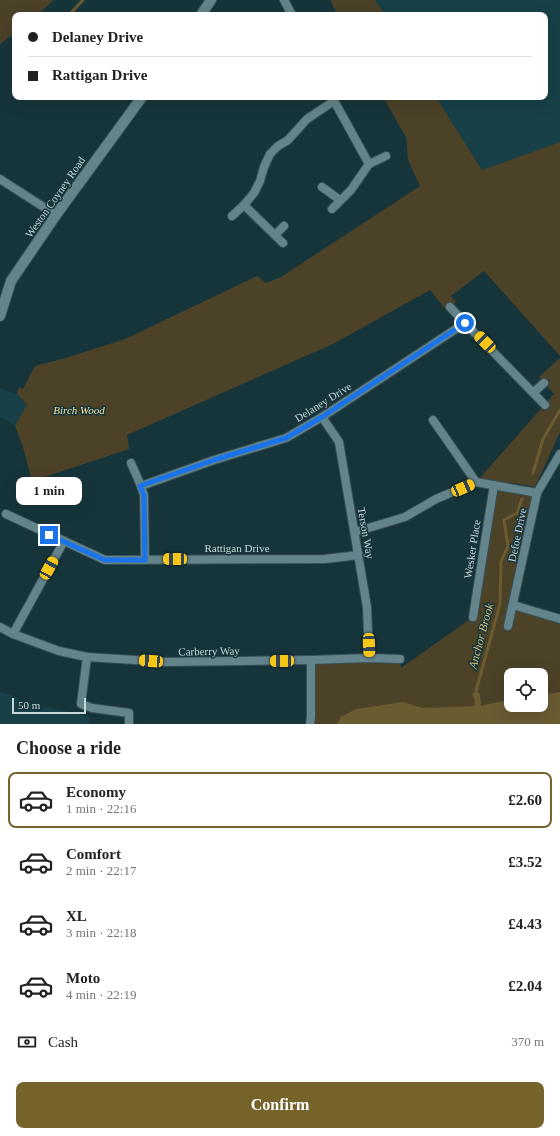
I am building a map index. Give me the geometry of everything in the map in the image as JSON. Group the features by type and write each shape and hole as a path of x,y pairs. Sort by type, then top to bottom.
{"street":[{"path":"203,12 211,0"},
{"path":"284,0 290,12"},
{"name":"Weston Coyney Road","path":"0,316 11,281 56,215 140,100"},
{"path":"232,216 254,193 270,154 278,146 288,140 307,119 332,100"},
{"path":"334,100 369,164"},
{"path":"332,209 351,190 369,164 386,156"},
{"path":"0,179 56,215"},
{"path":"322,187 340,200"},
{"path":"244,204 283,243"},
{"path":"275,235 284,226"},
{"path":"450,307 545,405"},
{"name":"Delaney Drive","path":"140,486 214,460 286,438 322,417 465,323"},
{"path":"534,392 544,383"},
{"name":"Terson Way","path":"322,417 339,442 367,606 369,658"},
{"path":"433,420 476,482"},
{"name":"Defoe Drive","path":"508,626 537,493 560,454"},
{"path":"131,463 144,495 145,560"},
{"path":"355,532 396,521 436,499 476,482 537,493"},
{"name":"Wesker Place","path":"473,616 494,485"},
{"name":"Rattigan Drive","path":"6,514 105,560 325,559 359,555"},
{"path":"13,634 64,541"},
{"path":"513,604 560,619"},
{"name":"Carberry Way","path":"0,627 13,634 59,651 87,657 167,662 369,658 400,659"},
{"path":"87,657 81,704 92,708 129,712 129,724"},
{"path":"310,724 311,660"}],"shaded area":[{"path":"375,0 560,0 560,142 482,170 438,100 548,100 548,12 383,12"},
{"path":"0,388 17,394 27,404 15,426 0,417"},
{"path":"0,691 30,703 90,717 89,724 0,724"},
{"path":"476,691 480,694 481,706 504,701 504,712 548,712 548,694 560,692 560,724 337,724 341,717 356,709 403,702 422,708 474,706 475,701 472,694"}],"green space":[{"path":"0,0 54,0 40,12 12,12 12,35 0,44"},
{"path":"330,0 375,0 383,12 336,12"},
{"name":"Birch Wood","path":"385,100 438,100 482,170 560,142 560,356 484,271 451,296 456,302 446,310 430,290 335,343 127,435 129,449 32,481 23,447 15,426 27,404 17,394 19,387 23,389 35,366 66,358 125,339 257,276 266,283 281,277 420,186 408,160 406,137"},
{"path":"560,358 560,432 535,487 479,479 554,394 539,377"},
{"path":"494,485 537,493 513,604 560,619 560,724 311,724 311,660 400,662 401,668 473,617"}],"waterway":[{"path":"72,12 83,0"},
{"name":"Anchor Brook","path":"533,473 543,439 560,410"},
{"name":"Anchor Brook","path":"476,691 500,604 501,562 508,546 504,520 517,513 522,499"}],"route":[{"path":"49,535 105,560 145,560 144,495 140,486 214,460 286,438 322,417 465,323"}]}
